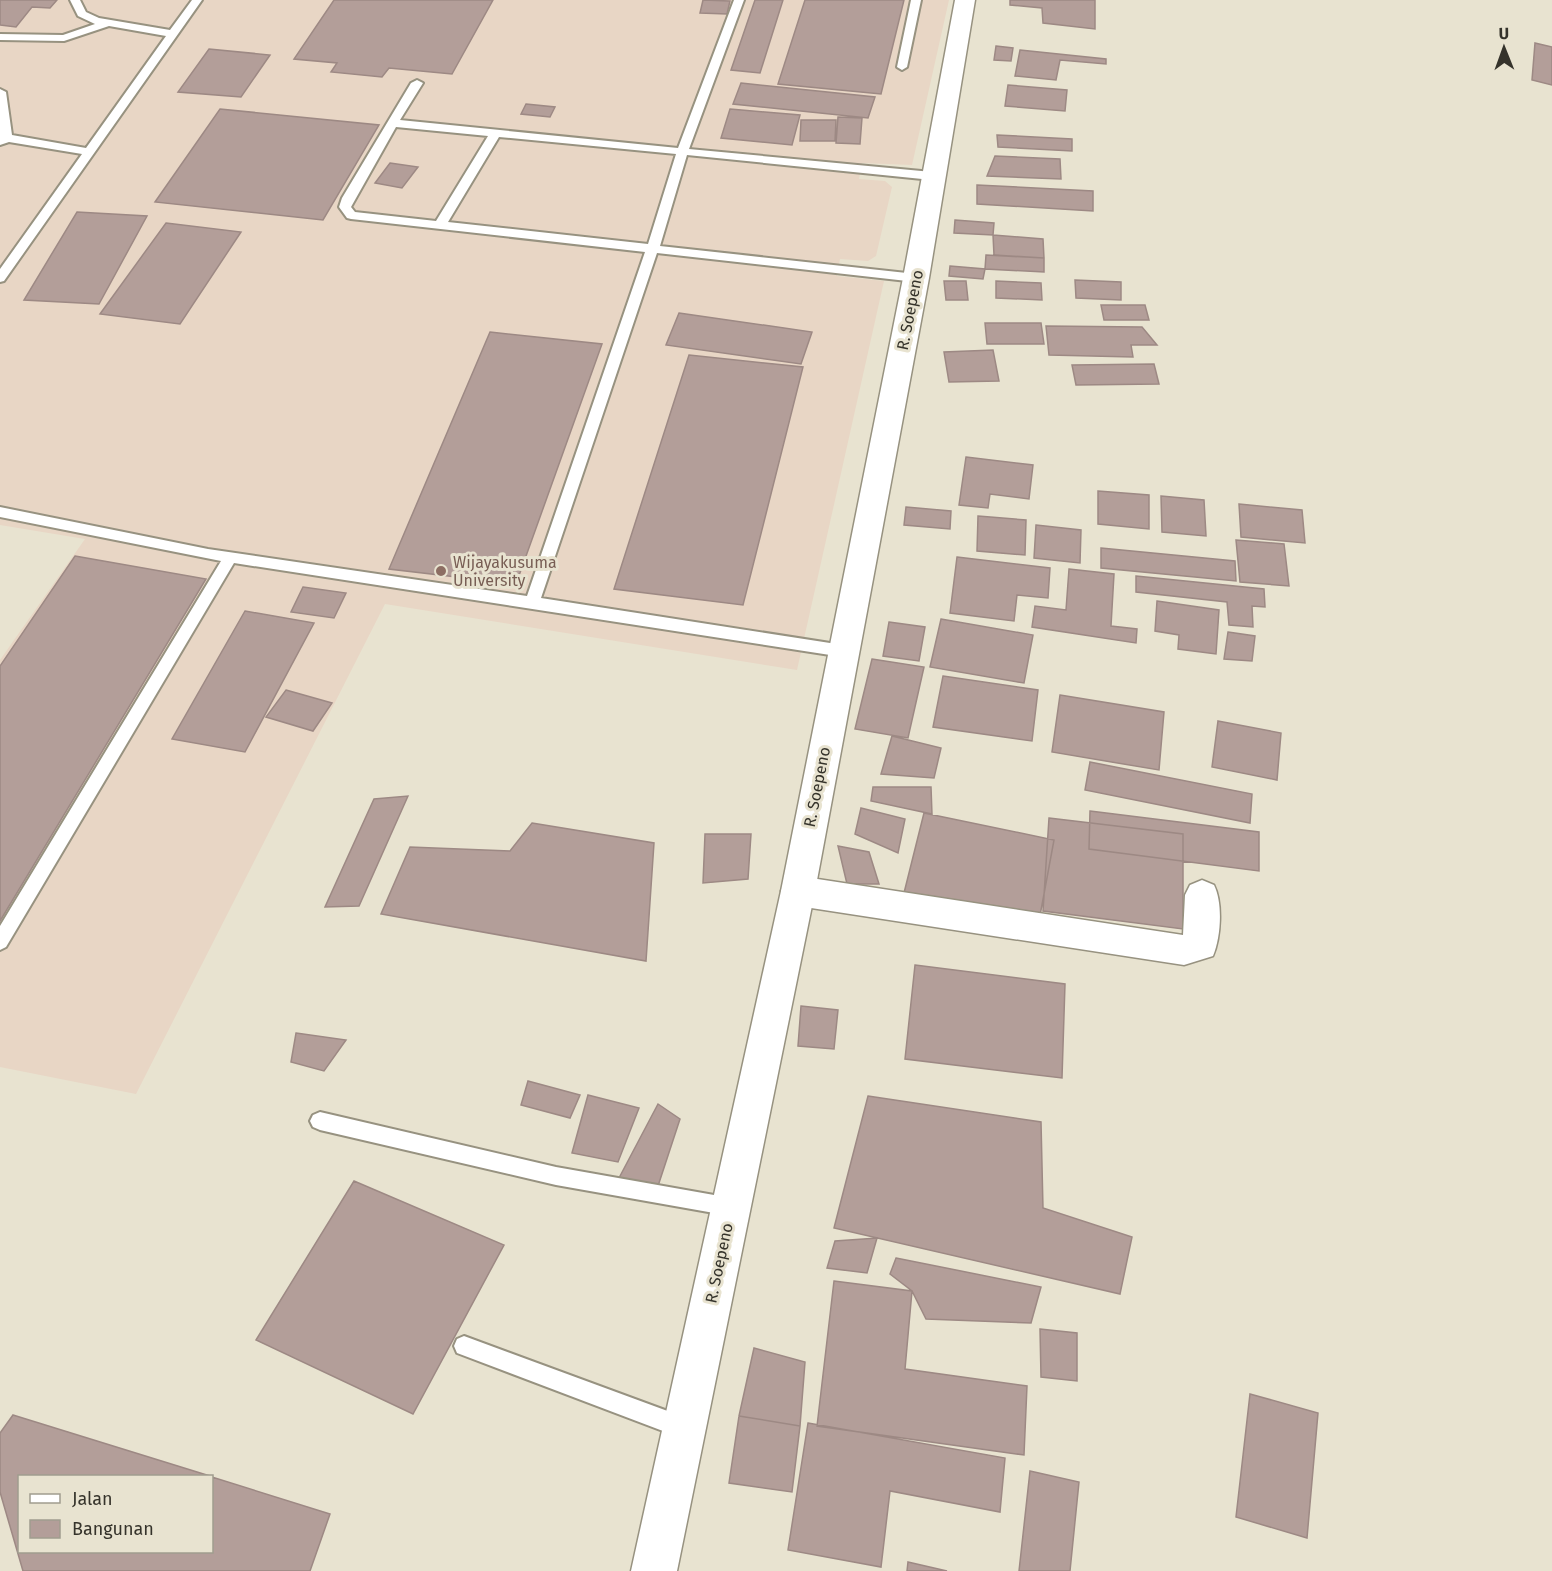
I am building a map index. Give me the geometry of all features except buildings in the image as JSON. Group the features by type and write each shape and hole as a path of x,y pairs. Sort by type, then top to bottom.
{"street":[{"name":"R. Soepeno","path":"654,1571 798,891 916,278 964,0"},
{"path":"798,891 1184,950 1200,945 1202,895"}],"lane":[{"path":"75,0 81,14 106,24 174,34"},
{"path":"0,278 197,0"},
{"path":"532,602 682,153 740,0"},
{"path":"902,67 916,0"},
{"path":"0,37 64,38 106,24"},
{"path":"417,83 345,207 351,215 916,278"},
{"path":"0,92 3,140 90,152"},
{"path":"393,123 932,176"},
{"path":"440,225 495,134"},
{"path":"0,512 230,558 843,651"},
{"path":"0,942 230,558"},
{"path":"320,1121 556,1176 731,1207"},
{"path":"464,1346 684,1428"}],"shaded area":[{"name":"Wijayakusuma University","path":"0,0 949,0 912,165 862,163 859,179 885,181 892,187 876,256 868,261 840,259 837,276 884,281 797,670 385,604 136,1094 0,1067 0,660 85,539 0,525"}],"place":[{"name":"Wijayakusuma University","path":"441,571"}]}
